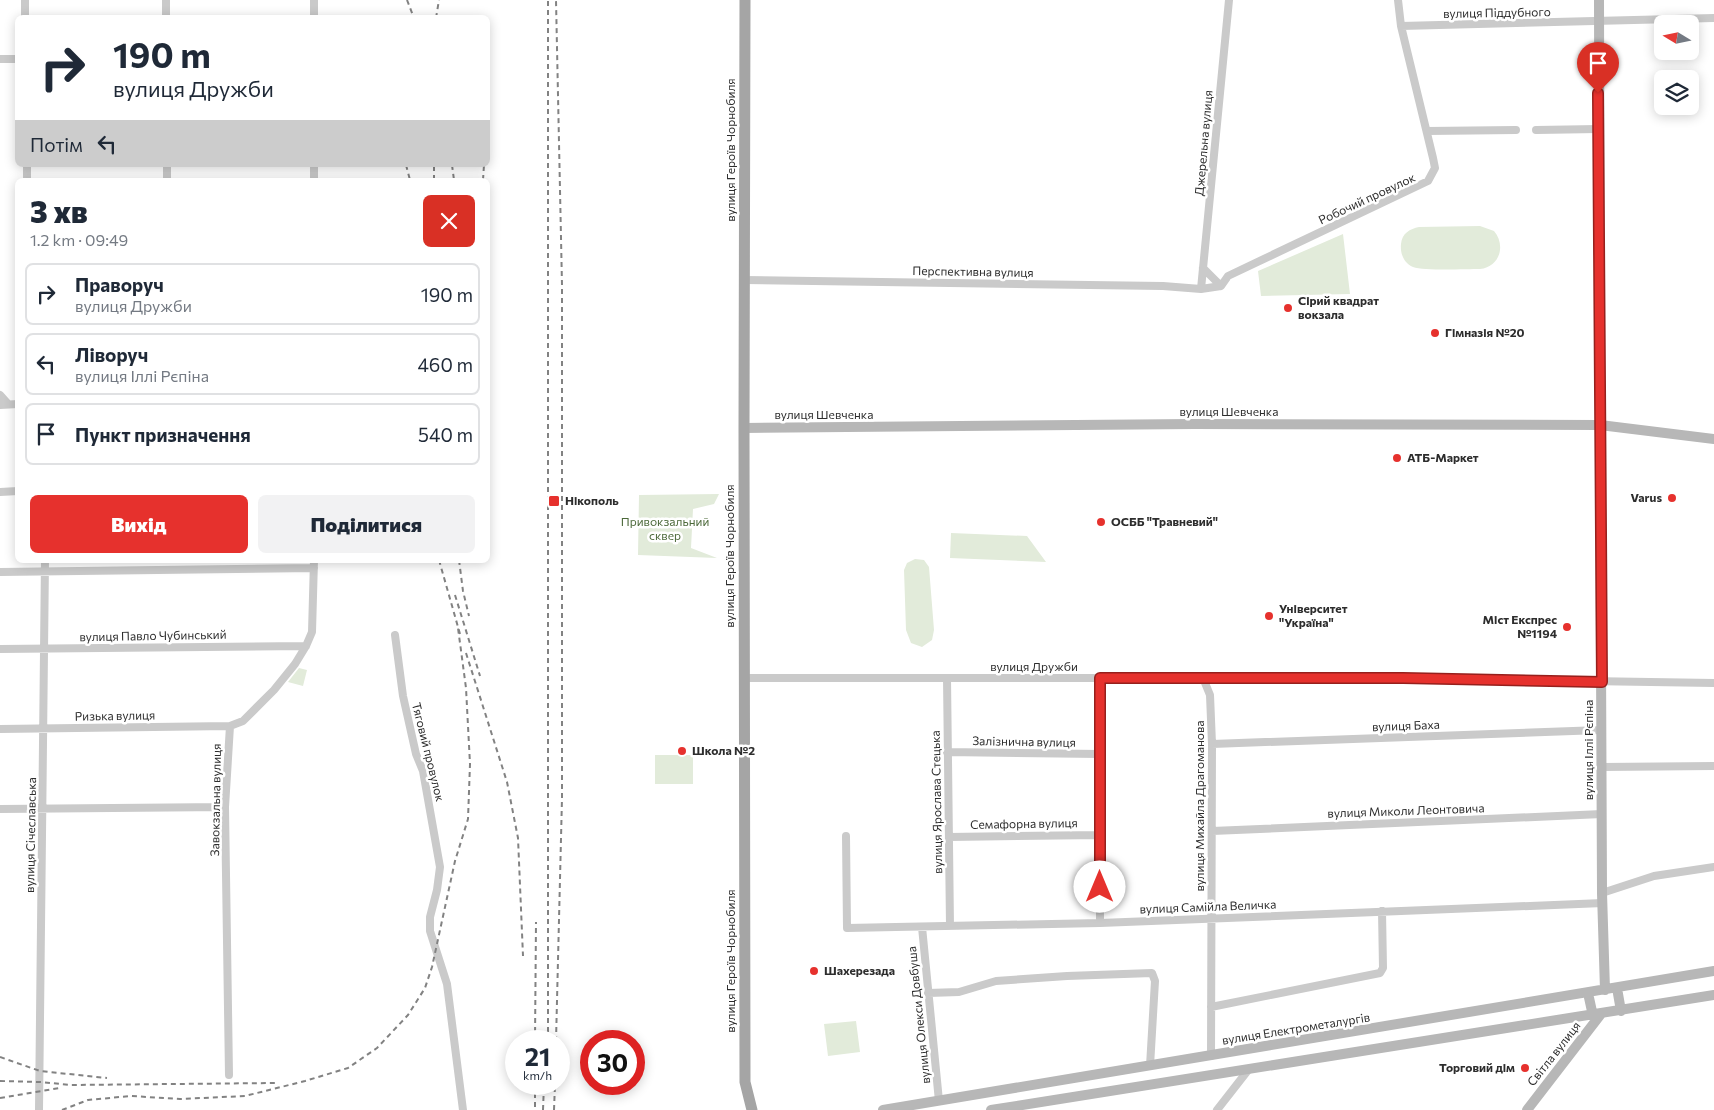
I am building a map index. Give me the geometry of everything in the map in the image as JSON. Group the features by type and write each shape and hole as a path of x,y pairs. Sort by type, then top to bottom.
{"main road":[{"name":"вулиця Героїв Чорнобиля","path":"745,0 745,1082 752,1110"}],"street":[{"path":"25,0 25,15"},
{"path":"166,0 166,15"},
{"path":"314,0 314,15"},
{"name":"Джерельна вулиця","path":"1201,289 1229,0"},
{"name":"Робочий провулок","path":"1221,286 1228,276 1428,182 1435,168 1401,26 1398,0"},
{"name":"вулиця Іллі Рєпіна","path":"1599,0 1602,898 1605,990"},
{"name":"вулиця Піддубного","path":"1401,26 1714,18"},
{"path":"0,59 15,59"},
{"path":"1536,130 1598,129"},
{"path":"1427,131 1516,130"},
{"path":"1203,268 1221,286"},
{"name":"Перспективна вулиця","path":"744,280 1154,286 1201,289"},
{"path":"1201,289 1221,286"},
{"path":"0,395 4,404"},
{"name":"вулиця Шевченка","path":"744,428 1184,424 1600,425 1714,439"},
{"path":"0,492 15,491"},
{"name":"вулиця Січеславська","path":"39,1110 45,563"},
{"path":"0,572 314,564 312,632 306,646 295,664 274,690 243,721 230,726"},
{"name":"Тяговий провулок","path":"395,635 403,696 416,754 423,771 440,867 437,890 430,917 430,931 447,984 463,1110"},
{"name":"вулиця Павло Чубинський","path":"0,649 306,646"},
{"name":"вулиця Дружби","path":"745,678 1403,678 1714,683"},
{"name":"вулиця Ярослава Стецька","path":"947,678 950,926"},
{"path":"1100,678 1100,923"},
{"name":"вулиця Михайла Драгоманова","path":"1203,678 1210,695 1212,744 1211,1056"},
{"name":"Ризька вулиця","path":"0,729 230,726"},
{"name":"Завокзальна вулиця","path":"229,1075 225,807 230,726"},
{"name":"вулиця Баха","path":"1212,744 1602,730"},
{"name":"Залізнична вулиця","path":"948,752 1100,754"},
{"path":"1602,767 1714,766"},
{"path":"0,809 225,807"},
{"name":"вулиця Миколи Леонтовича","path":"1212,831 1602,814"},
{"name":"Семафорна вулиця","path":"949,837 1100,835"},
{"name":"вулиця Самійла Величка","path":"846,836 847,928 1100,923 1382,911 1602,898 1654,876 1714,867"},
{"path":"1212,1006 1380,974 1383,968 1382,911"},
{"name":"вулиця Олекси Довбуша","path":"922,927 939,1101"},
{"name":"вулиця Електрометалургів","path":"883,1110 1714,971"},
{"path":"928,993 960,992 996,981 1076,975 1152,973 1155,981 1150,1066"},
{"path":"1617,988 1622,1010"},
{"path":"1588,993 1597,1015"},
{"path":"991,1110 1714,995"},
{"name":"Світла вулиця","path":"1527,1110 1597,1015"},
{"path":"1217,1110 1249,1069"}],"green space":[{"path":"1480,226 1494,231 1500,243 1499,254 1496,260 1487,267 1480,269 1418,268 1407,263 1402,255 1401,244 1403,237 1413,229 1419,227"},
{"path":"1343,234 1350,294 1261,296 1258,271"},
{"name":"Привокзальний сквер","path":"719,494 714,504 693,509 691,548 717,558 638,555 639,495"},
{"path":"951,533 1027,536 1046,562 950,558"},
{"path":"915,559 924,560 929,567 934,630 932,640 922,647 911,643 906,630 904,570 907,563"},
{"path":"299,668 307,670 303,686 288,682"},
{"path":"655,755 693,755 693,784 655,784"},
{"path":"856,1021 860,1052 828,1056 824,1024"}],"railway":[{"path":"407,0 413,15"},
{"path":"436,15 439,0"},
{"path":"548,0 548,1030"},
{"path":"556,0 562,285 562,798 556,1030"},
{"path":"407,167 409,178"},
{"path":"434,167 434,178"},
{"path":"452,167 454,178"},
{"path":"483,178 484,167"},
{"path":"440,563 460,634"},
{"path":"459,563 469,616"},
{"path":"455,595 480,676"},
{"path":"62,1110 88,1100 131,1096 180,1099 245,1096 305,1081 348,1068 377,1048 408,1015 425,988 432,967 455,861 468,819 470,764 466,688 458,628"},
{"path":"466,653 507,782 518,838 523,956"},
{"path":"535,1030 536,922"},
{"path":"0,1057 40,1071 107,1078"},
{"path":"0,1081 71,1085 277,1083"},
{"path":"0,1098 59,1088"},
{"path":"535,1095 535,1110"},
{"path":"543,1110 544,1095"},
{"path":"554,1110 555,1095"}],"place":[{"name":"Сірий квадрат вокзала","path":"1288,308"},
{"name":"Гімназія №20","path":"1435,333"},
{"name":"АТБ-Маркет","path":"1397,458"},
{"name":"Varus","path":"1672,498"},
{"name":"Нікополь","path":"554,501"},
{"name":"ОСББ \"Травневий\"","path":"1101,522"},
{"name":"Університет \"Україна\"","path":"1269,616"},
{"name":"Міст Експрес №1194","path":"1567,627"},
{"name":"Школа №2","path":"682,751"},
{"name":"Шахерезада","path":"814,971"},
{"name":"Торговий дім","path":"1525,1068"}],"route":[{"path":"1100,887 1100,678 1403,678 1602,682 1598,93"}]}
